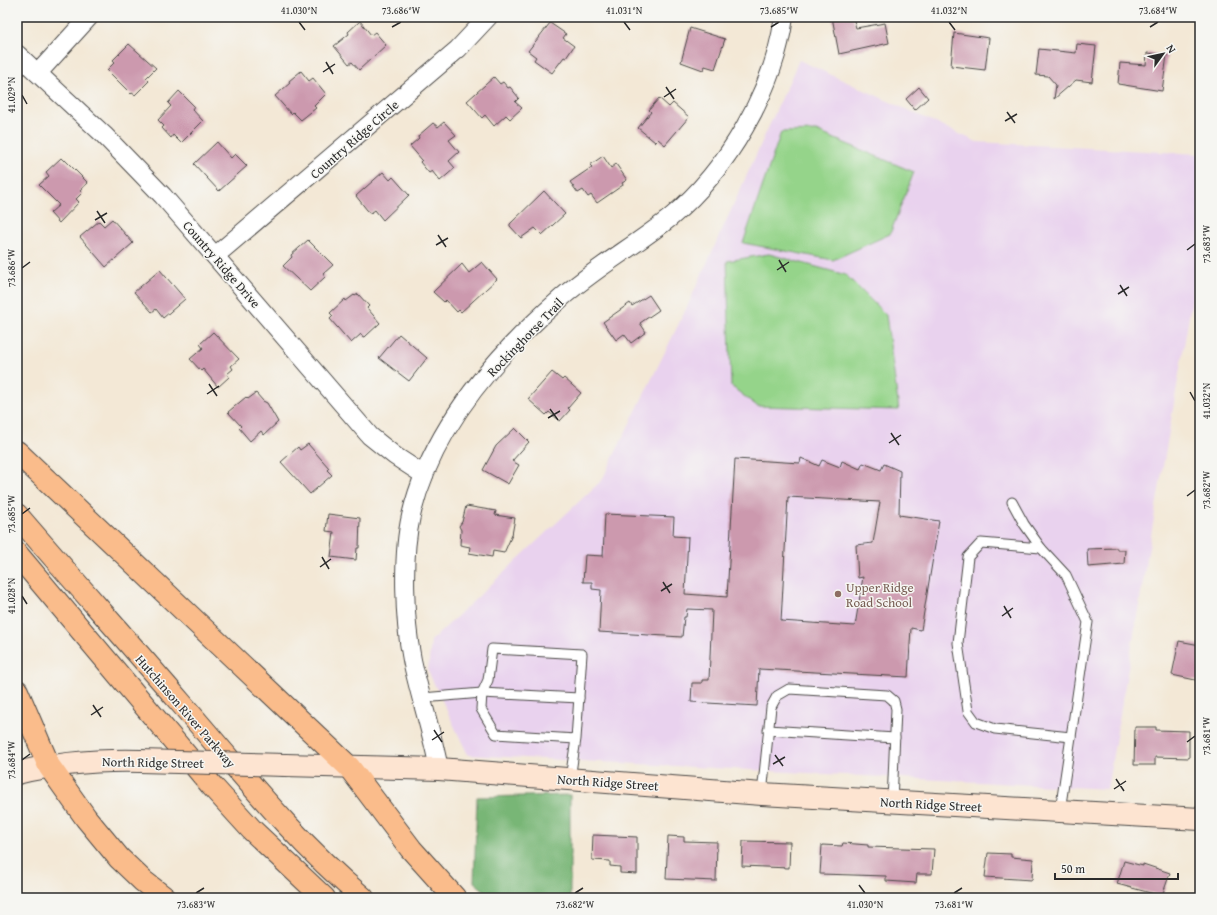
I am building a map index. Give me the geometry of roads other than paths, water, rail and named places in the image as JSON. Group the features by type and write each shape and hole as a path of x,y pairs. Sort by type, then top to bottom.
{"highway":[{"path":"17,452 349,767 411,849 455,898"},
{"name":"Hutchinson River Parkway","path":"17,515 180,702 265,803 306,846 363,898"},
{"path":"17,554 212,786 252,830 324,898"},
{"path":"17,691 49,766 108,846 130,869 165,898"}],"street":[{"path":"38,73 89,17"},
{"name":"Country Ridge Circle","path":"215,256 458,49 488,17"},
{"name":"Rockinghorse Trail","path":"439,769 434,740 412,658 407,615 406,564 411,517 424,475 443,435 502,357 559,300 671,217 703,187 726,157 753,110 771,66 784,17"},
{"name":"Country Ridge Drive","path":"17,54 104,135 158,191 370,436 395,456 424,475"},
{"name":"North Ridge Street","path":"17,773 83,761 140,761 439,769 762,794 1200,819"}],"lane":[{"path":"1012,502 1024,524 1041,548 1066,575 1088,622 1060,811"},
{"path":"1041,548 980,543 968,557 958,643 968,712 976,722 996,729 1071,737"},
{"path":"570,779 576,739 582,654 492,649 488,680 482,693 481,709 496,734 576,739"},
{"path":"762,794 771,708 777,696 789,689 887,695 894,700 896,709 892,802"},
{"path":"422,698 482,693 579,698"},
{"path":"768,730 895,738"}],"place":[{"name":"Upper Ridge Road School","path":"838,594"}]}
